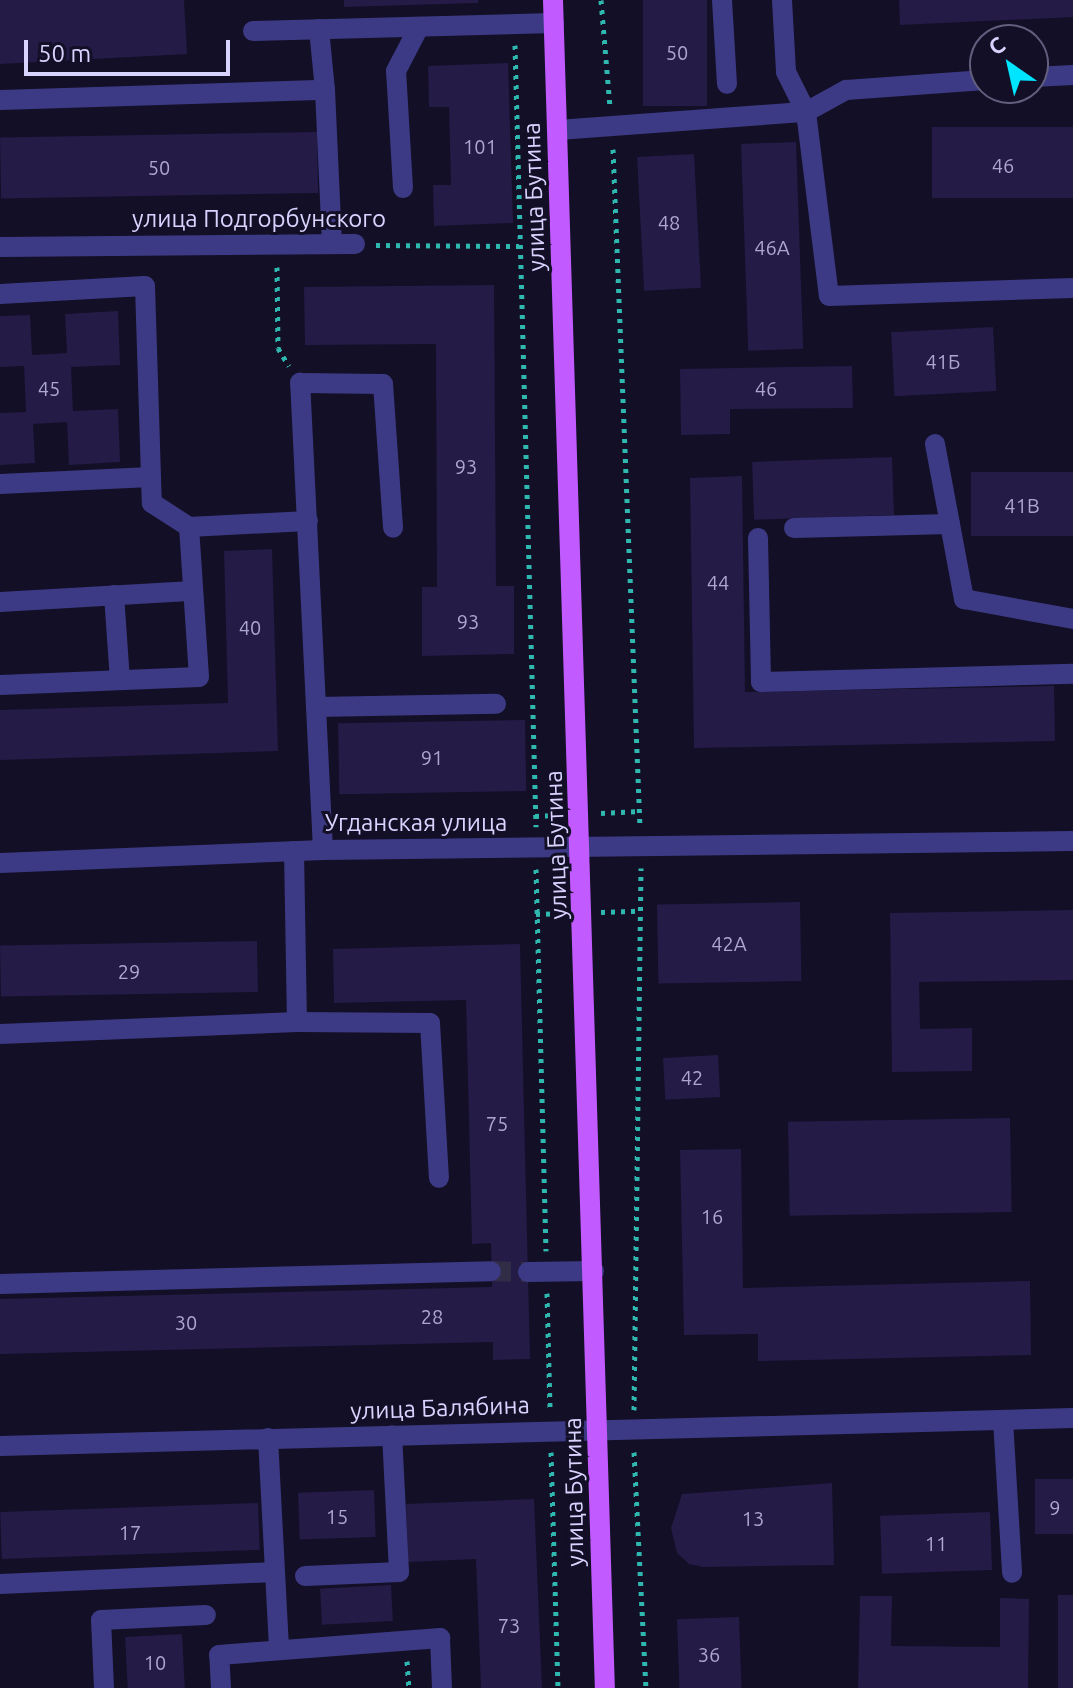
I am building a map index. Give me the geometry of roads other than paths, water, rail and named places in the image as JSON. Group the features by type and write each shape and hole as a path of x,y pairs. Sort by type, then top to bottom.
{"main road":[{"name":"улица Бутина","path":"553,0 582,848 605,1688"}],"street":[{"path":"722,0 727,84"},
{"path":"782,0 786,72 806,112 829,296 1073,288"},
{"path":"253,31 554,23"},
{"path":"403,188 396,71 419,27"},
{"path":"319,29 332,244"},
{"path":"1049,76 1073,75"},
{"path":"558,130 806,112 846,90 969,81"},
{"path":"0,100 325,90"},
{"name":"улица Подгорбунского","path":"0,247 355,244"},
{"path":"0,294 145,286 152,503 189,527 308,521"},
{"path":"323,850 300,383 383,384 393,528"},
{"path":"935,444 964,599 1073,620"},
{"path":"0,484 151,477"},
{"path":"794,528 950,524"},
{"path":"0,685 199,677 189,527"},
{"path":"758,538 761,682 1073,674"},
{"path":"0,602 193,591"},
{"path":"114,595 120,680"},
{"path":"316,707 496,704"},
{"name":"Угданская улица","path":"0,863 323,850 1073,841"},
{"path":"294,851 297,1022"},
{"path":"0,1034 297,1022 430,1023 439,1178"},
{"path":"0,1284 491,1271"},
{"path":"537,1272 594,1271"},
{"name":"улица Балябина","path":"0,1446 1073,1418"},
{"path":"1003,1420 1012,1573"},
{"path":"305,1576 399,1572 392,1435"},
{"path":"268,1438 279,1647"},
{"path":"0,1584 275,1572"},
{"path":"104,1688 101,1620 206,1615"},
{"path":"221,1688 219,1655 279,1647 440,1638 442,1688"}],"tunnel":[{"path":"491,1271 528,1272"}]}
